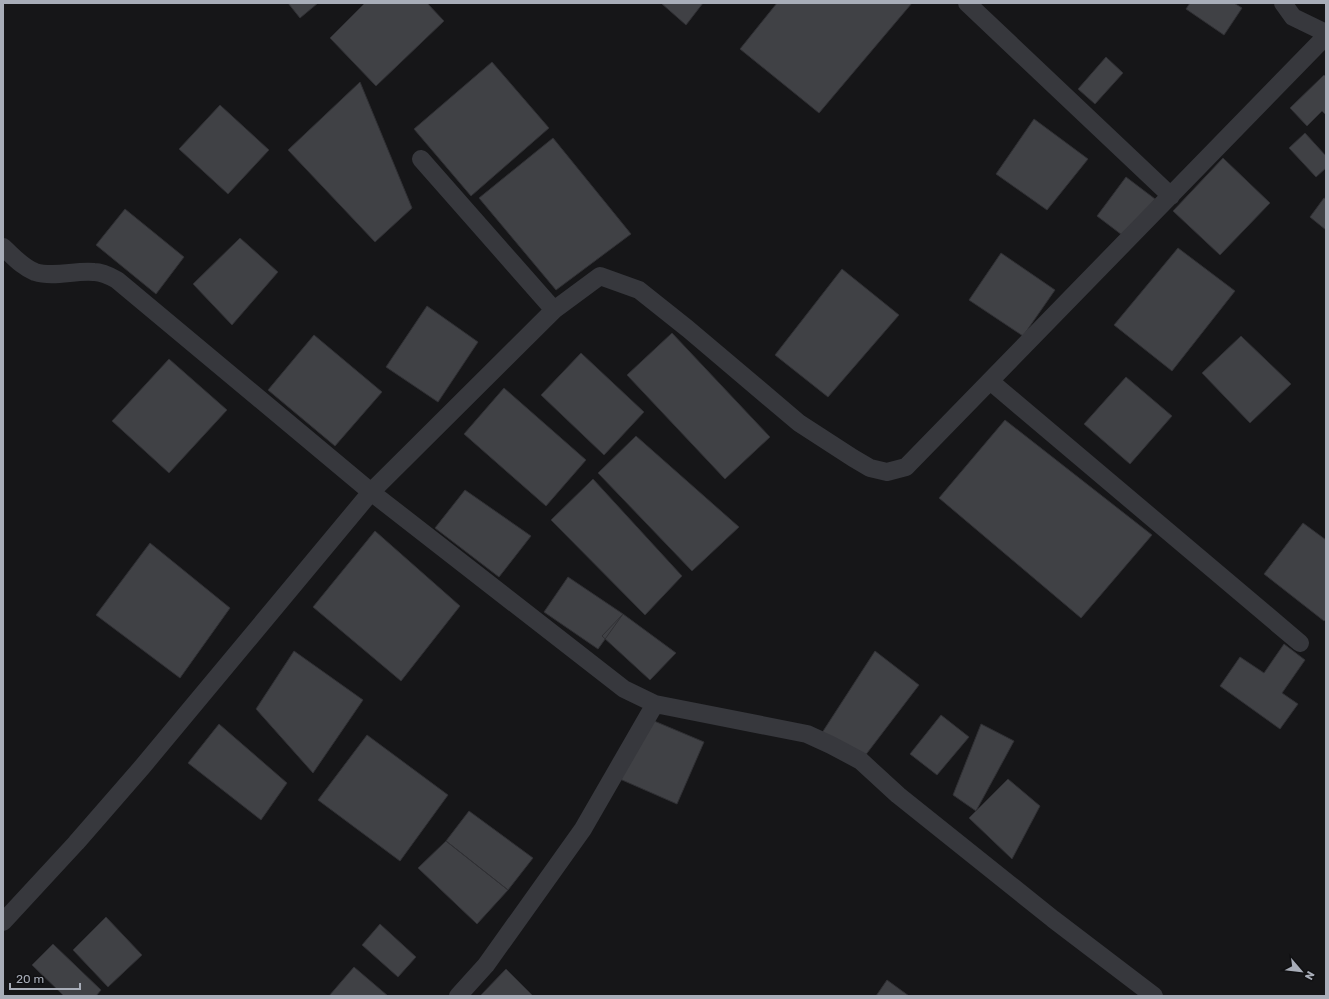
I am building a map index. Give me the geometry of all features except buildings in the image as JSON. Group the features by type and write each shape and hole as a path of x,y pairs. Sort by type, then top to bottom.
{"street":[{"path":"967,3 1171,196"},
{"path":"1282,3 1293,17 1326,33"},
{"path":"3,922 144,766 371,492 554,310 600,276 639,290 688,329 799,423 870,468 887,472 906,467 1326,36"},
{"path":"421,159 554,310"},
{"path":"3,248 24,267 36,272 46,274 94,272 106,274 117,280 371,492 624,689 655,704 807,734 861,761 898,794 1053,919 1154,996"},
{"path":"990,381 1300,643"},
{"path":"458,996 486,964 583,829 655,704"}]}
